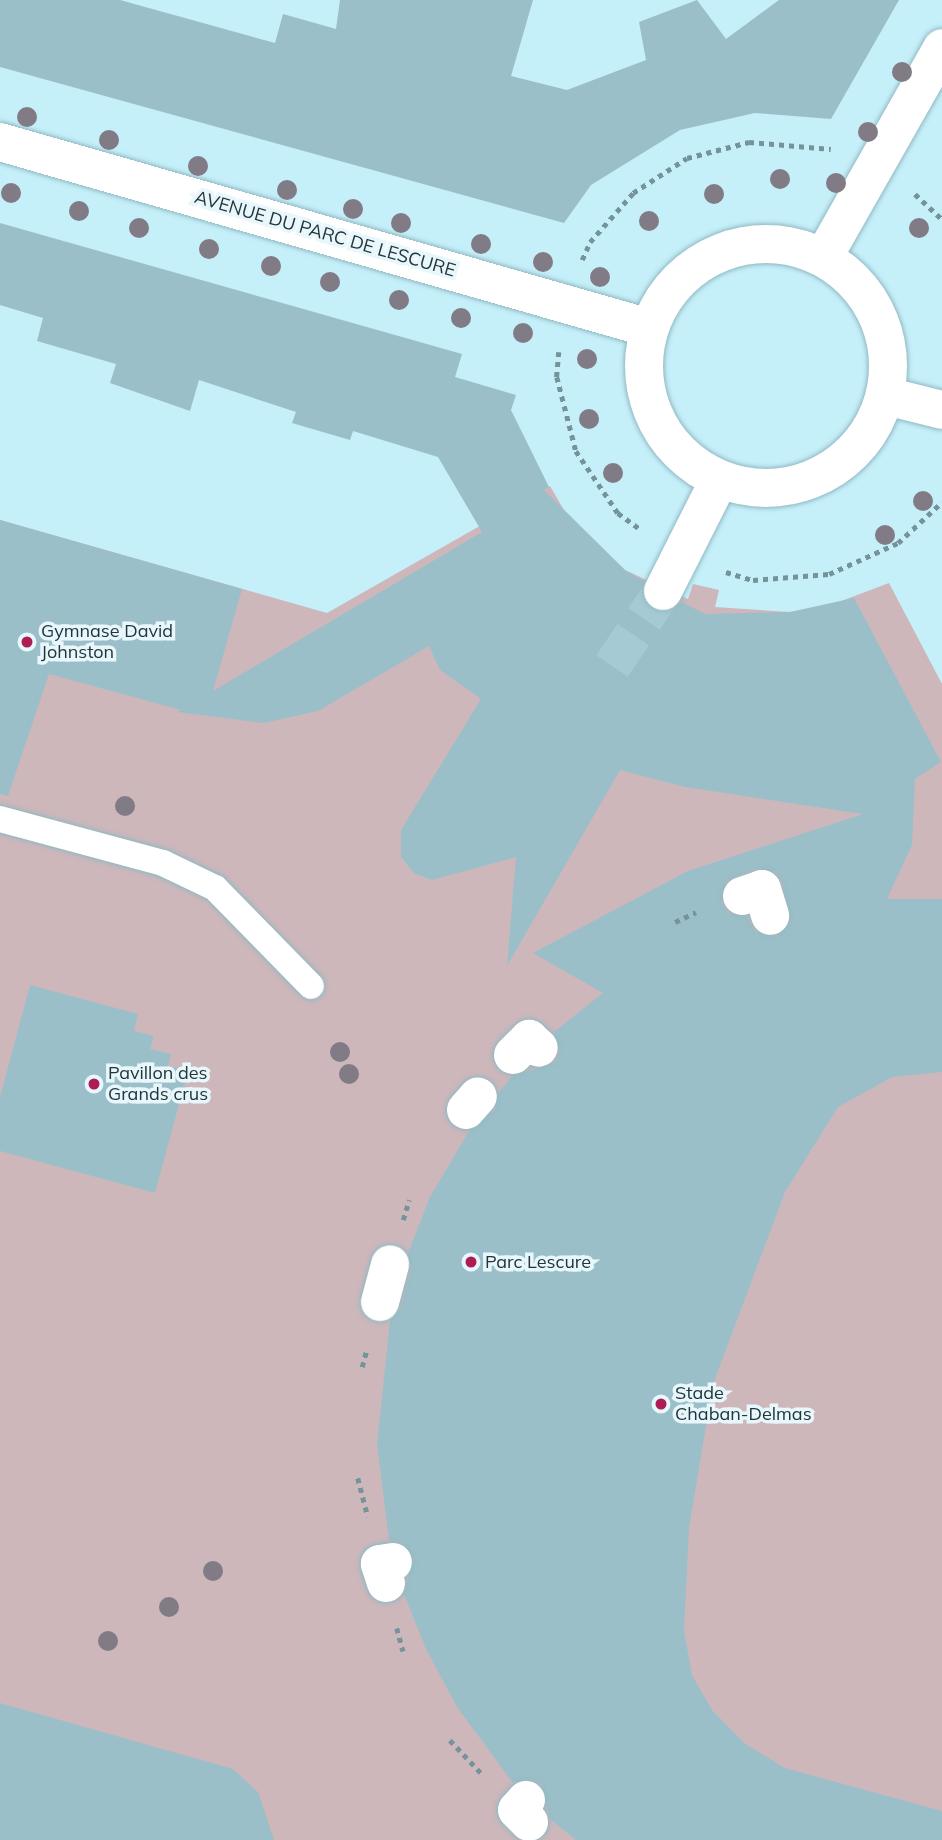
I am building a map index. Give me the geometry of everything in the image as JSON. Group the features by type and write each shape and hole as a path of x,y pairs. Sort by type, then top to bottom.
{"street":[{"path":"824,256 942,48"},
{"name":"AVENUE DU PARC DE LESCURE","path":"0,142 649,328"},
{"path":"782,243 824,256 856,281 879,315 889,355 886,396 869,435 840,465 803,484 760,489 719,480 687,461 663,433 648,400 643,364 649,328 669,289 701,261 730,249 782,243"},
{"path":"886,396 942,410"},
{"path":"671,575 719,480"}],"lane":[{"path":"0,819 163,863 215,888 312,986"}],"path":[{"path":"814,143 749,142 687,159 633,193 590,242 565,302 557,377 576,451 618,513 671,575 753,580 829,574 898,543 942,502"},
{"path":"358,1478 384,1563"},
{"path":"450,1740 518,1806"}],"shaded area":[{"name":"Parc Lescure","path":"550,486 567,515 625,570 688,599 693,584 719,590 715,607 790,612 828,606 889,583 942,684 942,1840 0,1840 0,520 327,613"}],"building":[{"path":"0,0 120,0 275,43 283,14 336,29 340,0 533,0 511,76 567,90 646,60 639,22 697,0 726,39 779,0 899,0 831,119 755,113 680,130 591,185 564,223 0,67"},
{"path":"0,223 462,354 455,377 516,395 511,410 549,487 544,490 625,570 644,581 644,602 654,611 665,613 682,602 705,614 790,612 854,598 941,762 915,779 912,845 887,899 942,899 942,1072 892,1077 838,1107 785,1192 713,1384 689,1528 684,1631 692,1675 712,1710 744,1743 785,1768 942,1811 942,1840 576,1840 550,1819 541,1784 530,1779 513,1783 457,1707 426,1649 404,1594 414,1558 402,1542 389,1540 377,1444 390,1321 401,1308 411,1270 408,1253 430,1197 469,1131 495,1110 499,1092 512,1076 555,1063 560,1052 554,1032 603,993 533,953 688,871 863,814 685,787 620,770 507,966 516,857 432,880 414,873 401,857 401,830 481,699 440,670 429,646 318,711 264,723 177,712 181,710 49,674 8,796 0,794 0,520 242,589 213,691 482,532 438,457 353,431 350,440 292,423 296,412 199,380 190,411 110,383 116,364 37,341 43,318 0,305","holes":["755,868 776,872 783,883 791,920 777,937 755,932 747,917 728,913 721,903 726,881"]},
{"name":"Pavillon des Grands crus","path":"30,985 138,1014 134,1031 154,1036 150,1049 171,1054 168,1066 188,1071 155,1193 0,1151 0,1097"},
{"path":"0,1703 233,1769 258,1792 274,1840 0,1840"}],"tunnel":[{"path":"612,666 663,591"}],"place":[{"name":"Gymnase David Johnston","path":"27,642"},
{"name":"Pavillon des Grands crus","path":"94,1084"},
{"name":"Parc Lescure","path":"471,1262"},
{"name":"Stade Chaban-Delmas","path":"661,1404"}]}
